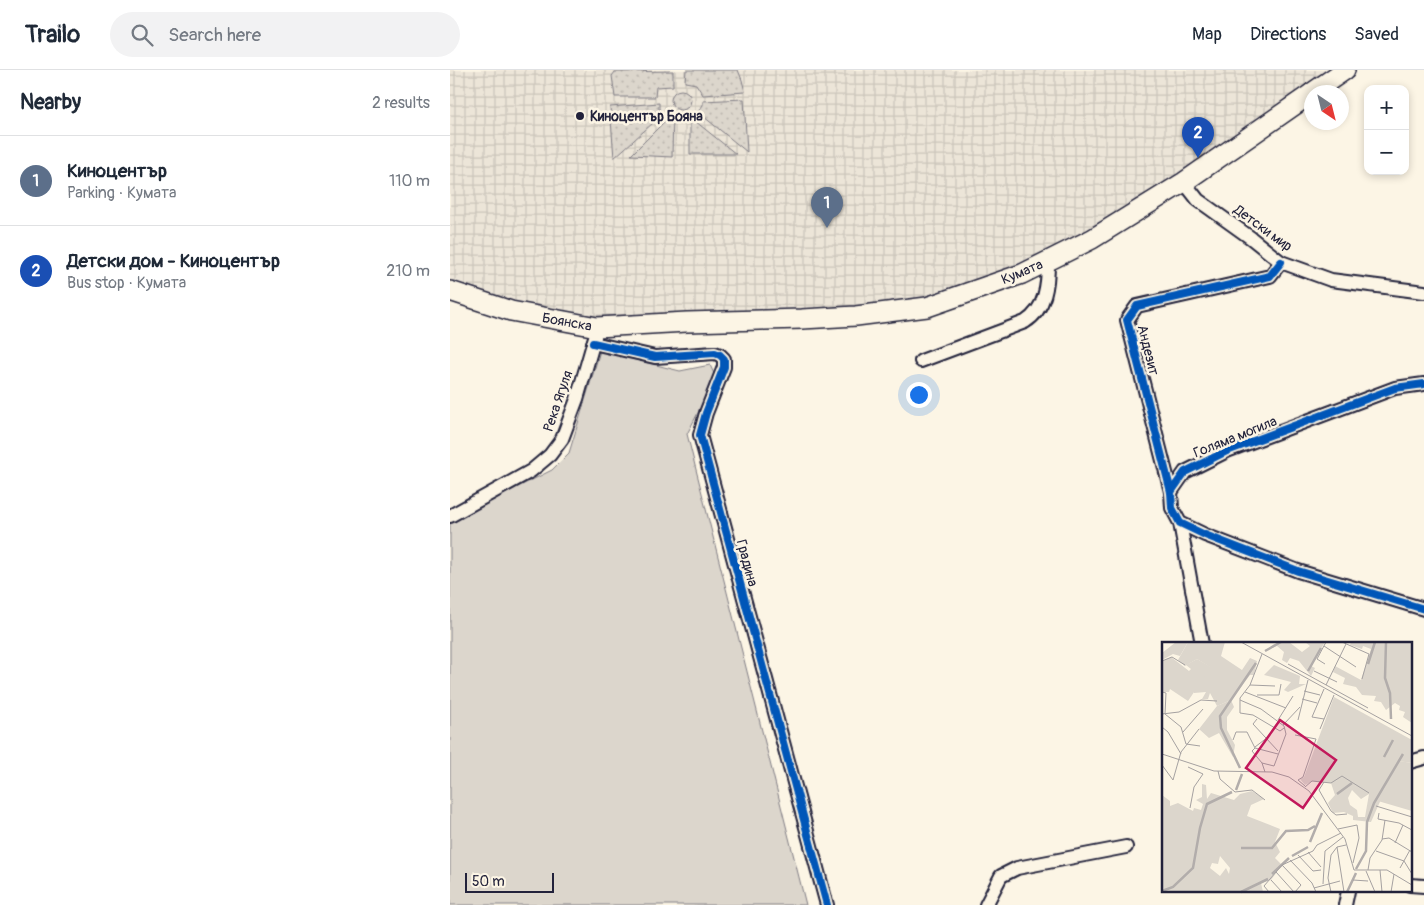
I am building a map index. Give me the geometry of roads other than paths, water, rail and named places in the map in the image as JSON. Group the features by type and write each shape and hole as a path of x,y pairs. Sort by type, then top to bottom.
{"main road":[{"name":"Кумата","path":"1323,85 1345,70"},
{"name":"Кумата","path":"687,322 856,316 927,307 1022,274 1092,239 1184,182 1304,99"},
{"name":"Боянска","path":"450,291 595,335 687,322"}],"street":[{"name":"Детски мир","path":"1184,182 1198,200 1281,262 1330,280 1424,292"},
{"path":"921,361 1032,318 1037,313 1048,285 1048,262"},
{"name":"Андезит","path":"1171,492 1127,320 1137,306 1270,276 1281,262"},
{"name":"Река Ягуля","path":"450,516 531,471 550,455 562,439 577,399 595,335"},
{"name":"Градина","path":"595,335 655,358 715,353 724,359 724,367 706,413 700,435 827,905"},
{"name":"Голяма могила","path":"1171,492 1184,472 1228,451 1394,388 1424,384"},
{"path":"1171,492 1172,508 1180,523 1202,642"},
{"path":"1180,523 1205,535 1298,571 1424,609"},
{"path":"986,905 1001,876 1017,868 1126,847"},
{"path":"1345,905 1348,892"}],"place":[{"name":"Киноцентър Бояна","path":"580,116"},
{"name":"Детски дом - Киноцентър","path":"1198,158"},
{"name":"Киноцентър","path":"827,228"}]}
